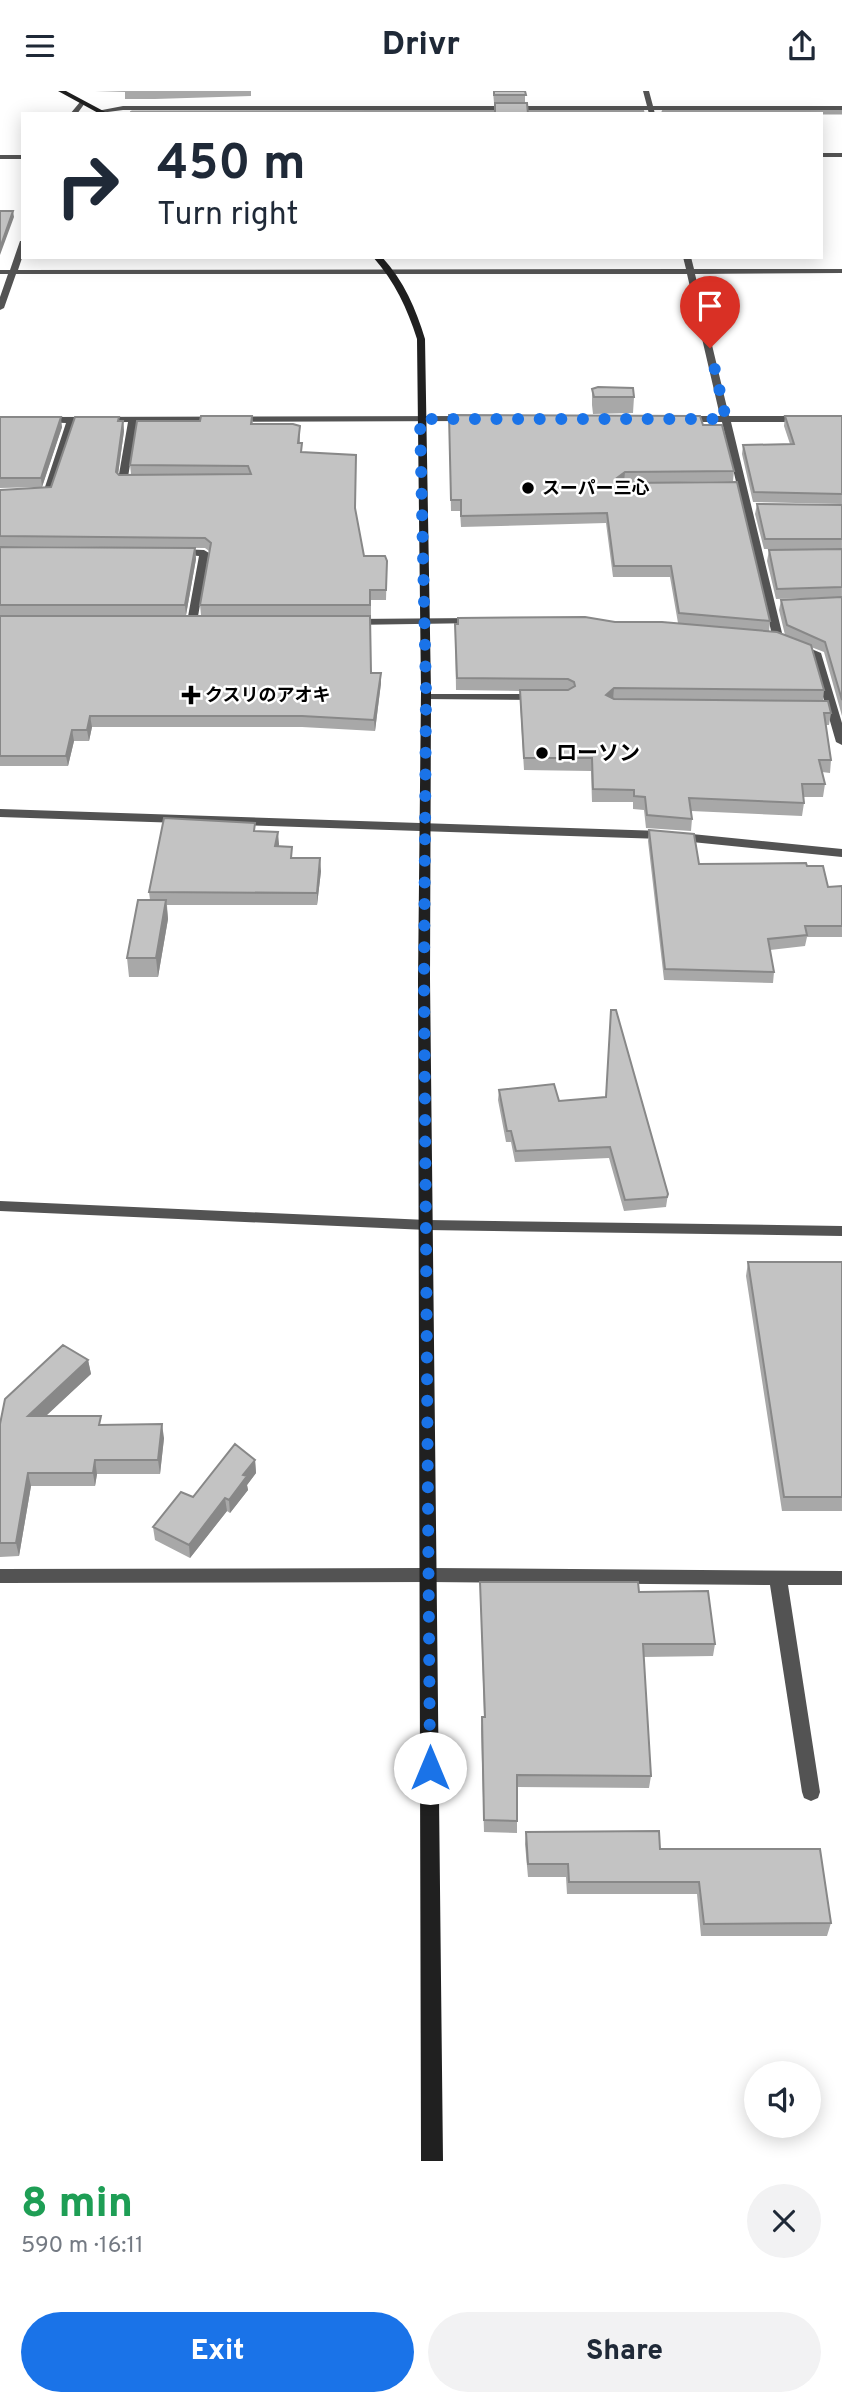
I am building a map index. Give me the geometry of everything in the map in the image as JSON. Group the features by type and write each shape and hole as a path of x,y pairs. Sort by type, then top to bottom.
{"street":[{"path":"65,91 82,103 103,112 123,109 651,111 842,108"},
{"path":"646,91 651,111"},
{"path":"75,112 82,103"},
{"path":"823,155 842,155"},
{"path":"0,157 21,157"},
{"path":"0,308 21,248"},
{"path":"379,259 393,272 421,339 420,419 426,698 432,2161"},
{"path":"688,259 778,639"},
{"path":"0,272 842,271"},
{"path":"0,493 48,493 71,419"},
{"path":"133,419 123,480 150,480"},
{"path":"36,420 476,419"},
{"path":"671,419 816,419"},
{"path":"729,487 742,487"},
{"path":"747,508 760,508"},
{"path":"163,552 204,553 192,622"},
{"path":"758,555 770,555"},
{"path":"770,605 782,605"},
{"path":"343,622 492,621"},
{"path":"178,622 206,622"},
{"path":"764,637 778,639 816,653 842,741"},
{"path":"426,698 554,698"},
{"path":"818,707 832,708"},
{"path":"0,813 662,835 842,853"},
{"path":"0,1206 427,1225 842,1231"},
{"path":"0,1576 429,1575 842,1579"},
{"path":"778,1578 811,1791"}],"building":[{"path":"494,91 525,91 526,95 494,95"},
{"path":"495,103 527,103 528,112 495,112"},
{"path":"0,211 13,211 0,248"},
{"path":"633,388 634,397 594,397 592,389"},
{"path":"449,415 700,416 703,425 722,425 734,471 625,472 617,478 625,483 737,482 770,621 679,613 671,566 614,566 607,513 461,516 461,500 451,500"},
{"path":"201,416 252,416 251,424 293,424 300,426 298,443 302,443 301,452 356,455 355,508 364,556 385,556 386,590 370,590 370,605 200,605 211,543 205,538 0,536 0,490 51,487 75,417 119,417 118,421 123,421 116,472 119,475 251,474 248,466 130,465 137,421 200,421"},
{"path":"785,416 842,416 842,494 754,492 743,445 794,444"},
{"path":"0,417 61,417 41,478 0,478"},
{"path":"757,504 842,505 842,539 765,539"},
{"path":"0,547 195,548 185,605 0,605"},
{"path":"842,549 842,587 777,589 769,550"},
{"path":"842,597 842,700 825,642 787,625 781,600"},
{"path":"0,616 370,616 371,673 381,673 374,720 302,716 90,716 87,730 72,730 66,756 0,756"},
{"path":"585,617 615,622 662,622 777,632 811,645 824,690 614,688 606,695 614,699 828,701 831,713 824,713 831,760 819,760 825,784 802,784 804,803 689,798 692,819 647,815 645,797 634,796 634,790 593,789 592,758 524,758 520,690 568,690 575,686 574,682 568,679 457,678 455,624 458,624 458,618"},
{"path":"164,818 255,823 254,831 278,832 275,846 292,847 291,858 320,858 317,893 149,892"},
{"path":"649,830 694,834 699,864 806,863 807,866 823,866 828,887 842,886 842,926 805,926 807,935 768,939 774,972 665,969"},
{"path":"138,900 166,900 156,958 127,958"},
{"path":"611,1010 616,1010 667,1197 625,1200 610,1147 516,1151 511,1131 507,1131 499,1090 554,1084 559,1101 606,1097"},
{"path":"748,1262 842,1262 842,1497 784,1497"},
{"path":"63,1345 88,1360 28,1416 101,1416 99,1425 162,1424 158,1460 95,1460 93,1473 28,1473 16,1543 0,1543 0,1424 5,1399"},
{"path":"235,1444 255,1460 229,1500 225,1498 189,1545 153,1527 181,1492 193,1497"},
{"path":"480,1582 638,1582 639,1592 708,1591 715,1644 643,1644 651,1776 517,1775 517,1821 484,1820 482,1717 485,1717"},
{"path":"659,1831 660,1849 820,1849 831,1923 704,1924 699,1882 569,1882 568,1864 528,1864 526,1832"}],"waterway":[{"path":"664,112 842,112"}],"place":[{"name":"スーパー三心","path":"528,488"},
{"name":"クスリのアオキ","path":"191,695"},
{"name":"ローソン","path":"542,753"}],"route":[{"path":"430,1768 424,979 426,692 420,419 726,419 710,348"}]}
